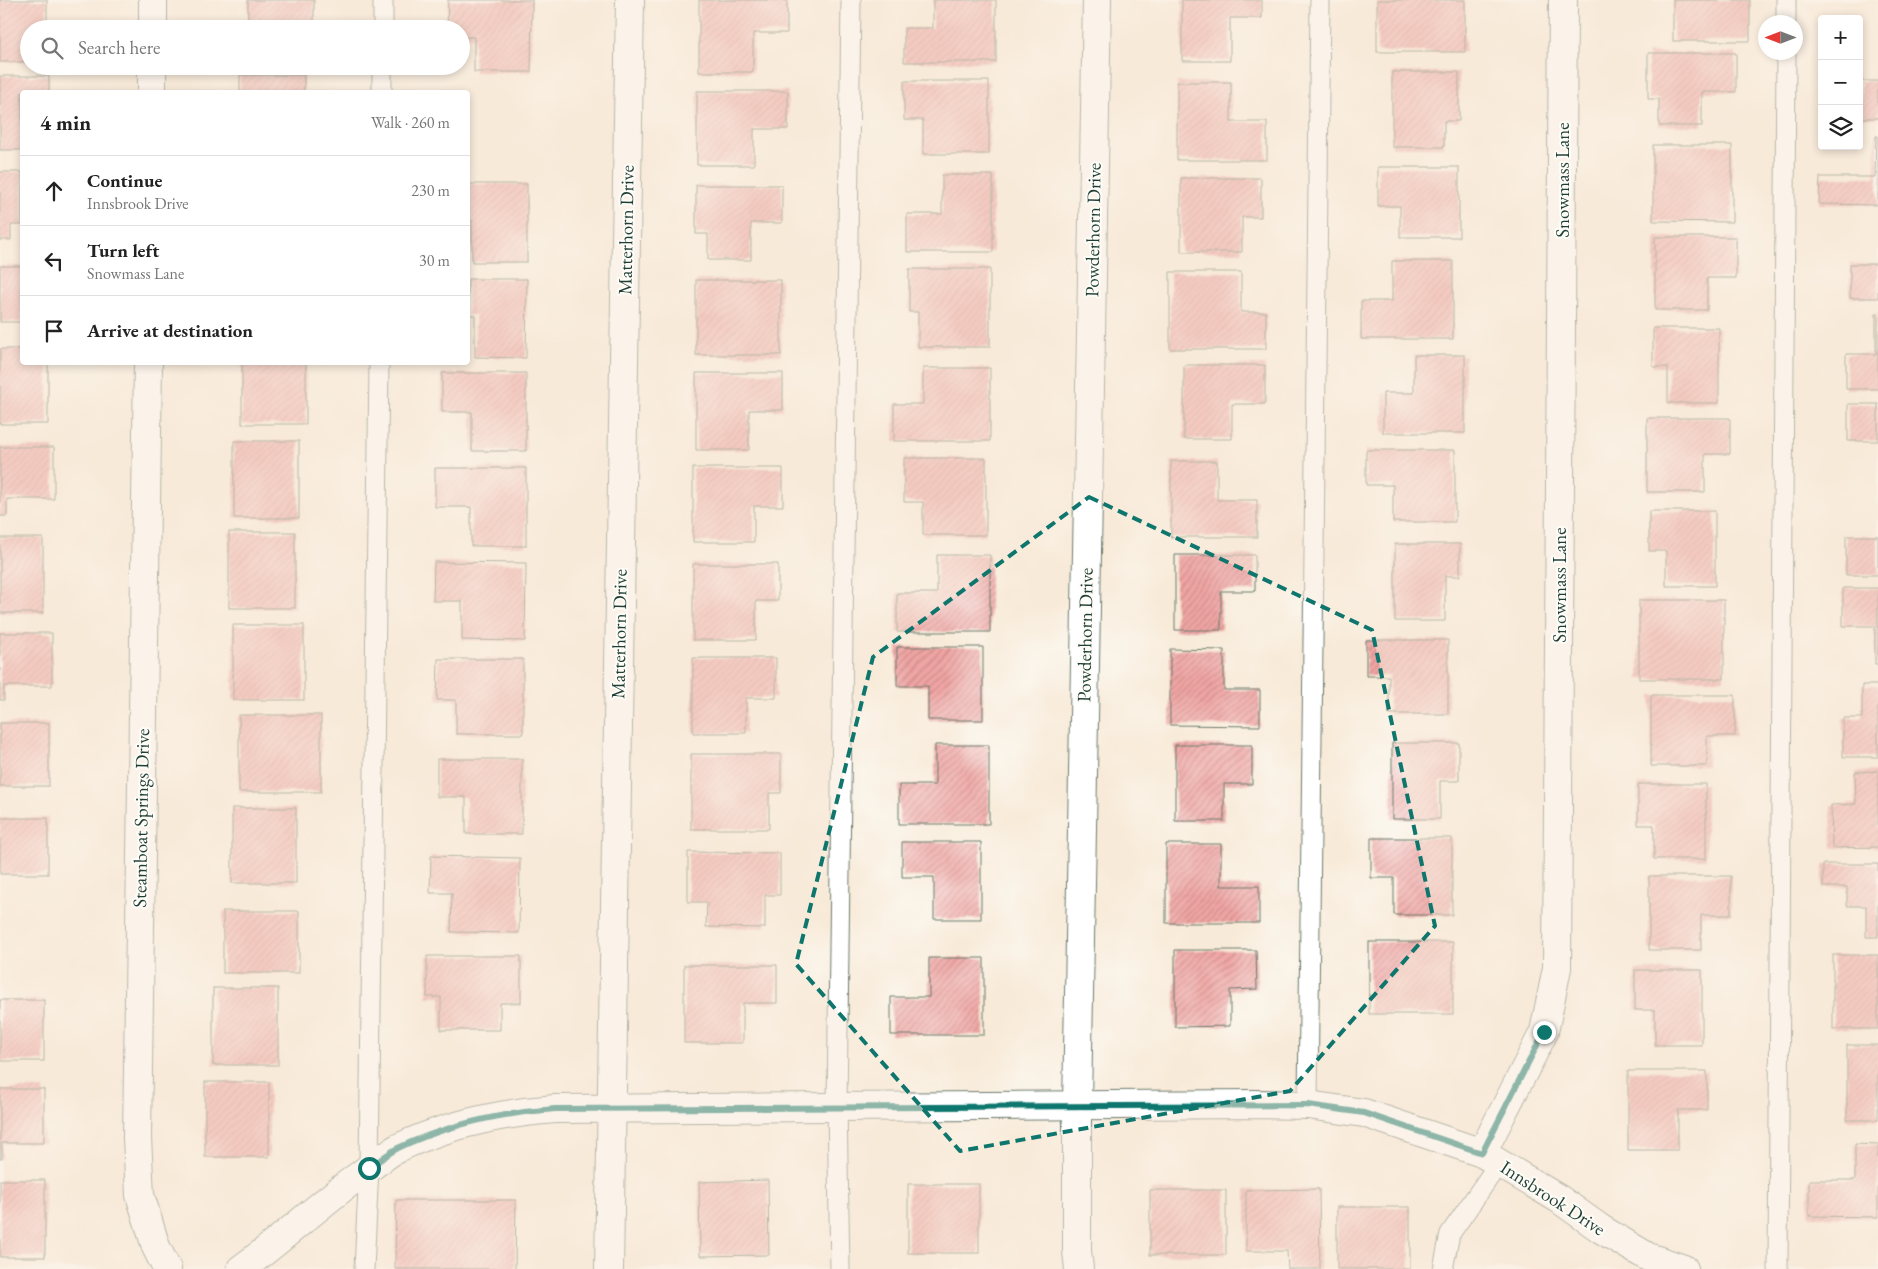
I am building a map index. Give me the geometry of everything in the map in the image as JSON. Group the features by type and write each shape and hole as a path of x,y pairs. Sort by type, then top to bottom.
{"street":[{"path":"153,0 153,20"},
{"name":"Matterhorn Drive","path":"609,1269 630,0"},
{"name":"Powderhorn Drive","path":"1079,1269 1077,1251 1077,1105 1097,0"},
{"name":"Snowmass Lane","path":"1490,1158 1544,1032 1557,968 1563,0"},
{"path":"152,75 152,90"},
{"name":"Steamboat Springs Drive","path":"148,365 137,1138 140,1195 156,1247 166,1269"},
{"name":"Innsbrook Drive","path":"241,1269 277,1244 326,1200 396,1149 441,1131 515,1112 555,1109 1308,1105 1364,1113 1490,1158 1640,1252 1684,1269"}],"lane":[{"path":"382,20 383,0"},
{"path":"840,1269 837,1107 851,0"},
{"path":"1308,1105 1320,0"},
{"path":"1786,0 1786,15"},
{"path":"1778,1269 1786,60"},
{"path":"382,75 382,90"},
{"path":"364,1269 369,1168 379,365"},
{"path":"1443,1269 1450,1234 1490,1158"}],"highlighted area":[{"path":"1089,497 1372,630 1435,926 1290,1091 960,1151 796,964 873,657"}],"building":[{"path":"0,0 47,0 47,20 20,20 20,62 0,62"},
{"path":"248,0 314,0 314,20 248,20"},
{"path":"448,0 532,0 531,72 474,72 474,37 470,37 470,20 447,20"},
{"path":"699,0 787,0 787,33 753,33 753,72 699,72"},
{"path":"933,0 996,0 996,62 904,62 904,28 933,28"},
{"path":"1182,0 1262,0 1262,18 1230,18 1230,61 1182,61"},
{"path":"1377,0 1465,0 1465,52 1377,52"},
{"path":"1673,0 1750,0 1750,41 1673,41"},
{"path":"1648,53 1736,53 1736,92 1702,92 1702,126 1659,126 1659,99 1648,99"},
{"path":"1392,72 1459,72 1459,121 1444,121 1444,147 1392,147"},
{"path":"240,75 304,75 304,90 240,90"},
{"path":"0,76 49,76 49,90 20,90 20,150 0,150"},
{"path":"904,81 989,81 989,154 923,154 923,120 904,120"},
{"path":"1863,81 1878,81 1878,118 1863,118"},
{"path":"1177,82 1231,82 1231,122 1267,122 1267,160 1177,160"},
{"path":"697,91 788,91 788,129 754,129 754,165 697,165"},
{"path":"1876,136 1878,136 1878,205 1819,204 1820,177 1875,177"},
{"path":"1653,145 1732,145 1732,222 1653,221"},
{"path":"1378,167 1459,167 1459,237 1400,237 1400,206 1378,206"},
{"path":"0,172 20,172 20,225 11,225 11,240 0,240"},
{"path":"942,175 993,175 993,252 907,252 907,214 942,214"},
{"path":"1181,178 1261,178 1261,217 1242,217 1242,252 1181,252"},
{"path":"470,184 527,184 527,262 472,262 472,220 470,220"},
{"path":"696,185 782,185 782,223 751,223 751,260 708,260 708,234 696,234"},
{"path":"1655,237 1736,237 1736,278 1707,278 1707,310 1655,310"},
{"path":"1392,261 1453,261 1453,339 1361,339 1361,301 1392,301"},
{"path":"1850,264 1878,264 1878,298 1850,298"},
{"path":"0,266 20,266 20,322 0,322"},
{"path":"909,269 990,269 990,347 918,347 918,312 909,312"},
{"path":"1170,272 1241,272 1241,312 1266,312 1266,349 1170,349"},
{"path":"470,279 527,279 526,358 475,357 475,315 470,315"},
{"path":"696,280 781,280 781,355 696,355"},
{"path":"1876,313 1878,313 1878,389 1846,389 1846,354 1876,354"},
{"path":"1653,328 1719,328 1719,403 1668,403 1668,367 1653,367"},
{"path":"0,349 20,349 20,365 48,365 48,424 0,424"},
{"path":"1414,355 1465,355 1465,433 1383,433 1383,393 1414,393"},
{"path":"242,365 306,365 306,424 242,424"},
{"path":"1184,365 1265,365 1265,404 1232,404 1232,439 1184,439"},
{"path":"923,368 990,368 990,441 894,441 894,404 923,404"},
{"path":"442,373 526,373 526,451 472,451 472,412 442,412"},
{"path":"696,373 783,373 783,410 749,410 749,450 696,450"},
{"path":"1848,404 1878,404 1878,441 1848,441"},
{"path":"1647,418 1730,418 1730,454 1705,454 1705,492 1647,492"},
{"path":"234,441 299,441 299,518 234,518"},
{"path":"0,447 54,447 54,499 7,499 7,516 0,516"},
{"path":"1366,450 1455,450 1455,522 1393,522 1393,485 1366,485"},
{"path":"904,458 986,458 986,535 923,535 923,502 904,502"},
{"path":"1171,461 1217,461 1217,500 1257,500 1257,537 1171,537"},
{"path":"435,468 526,468 526,546 471,546 471,507 435,507"},
{"path":"693,468 783,468 783,506 754,506 754,542 693,542"},
{"path":"1649,511 1715,511 1715,586 1666,586 1666,551 1649,551"},
{"path":"229,532 295,532 295,608 229,608"},
{"path":"1846,536 1878,536 1878,575 1846,575"},
{"path":"0,538 43,538 43,613 0,613"},
{"path":"1395,544 1460,544 1460,576 1445,576 1445,621 1395,621"},
{"path":"937,555 990,555 990,632 897,632 897,593 937,593"},
{"path":"1175,555 1255,555 1255,591 1221,591 1221,630 1175,630"},
{"path":"434,562 526,563 525,641 462,640 462,601 433,601"},
{"path":"693,564 778,564 778,601 756,601 756,640 693,640"},
{"path":"1843,588 1878,588 1878,664 1875,664 1875,626 1843,626"},
{"path":"1639,600 1724,600 1724,679 1639,679"},
{"path":"233,625 304,625 304,700 233,700"},
{"path":"0,633 52,633 52,686 4,686 4,700 0,700"},
{"path":"1366,640 1448,640 1448,714 1389,714 1389,676 1366,676"},
{"path":"897,647 983,647 983,720 928,720 928,686 897,686"},
{"path":"1170,649 1224,650 1224,690 1260,690 1260,726 1170,725"},
{"path":"693,658 776,658 776,698 746,698 746,733 693,733"},
{"path":"438,659 523,659 523,734 456,734 456,700 437,700"},
{"path":"1862,685 1878,685 1878,757 1843,757 1843,718 1862,718"},
{"path":"1651,695 1735,695 1735,736 1707,736 1707,766 1651,766"},
{"path":"239,715 321,715 321,792 239,792"},
{"path":"0,723 49,723 49,786 0,786"},
{"path":"1392,743 1459,743 1459,781 1440,781 1440,819 1392,819"},
{"path":"935,745 989,745 989,824 899,824 899,785 935,785"},
{"path":"1175,745 1252,745 1252,784 1224,784 1224,821 1175,821"},
{"path":"691,754 781,754 781,793 769,793 769,829 691,829"},
{"path":"437,759 522,759 522,834 466,834 466,797 437,797"},
{"path":"1878,771 1878,847 1832,848 1831,805 1856,804 1855,772"},
{"path":"1638,784 1706,784 1706,859 1654,859 1654,825 1638,825"},
{"path":"232,808 296,808 296,883 232,883"},
{"path":"0,818 48,818 48,874 0,874"},
{"path":"1371,838 1452,838 1452,915 1394,915 1394,878 1371,878"},
{"path":"902,842 981,842 981,919 934,919 934,877 902,877"},
{"path":"1166,844 1221,844 1221,886 1259,886 1259,923 1166,923"},
{"path":"688,852 780,853 780,895 765,895 765,928 706,927 707,902 688,902"},
{"path":"431,856 520,858 519,933 451,932 452,893 430,893"},
{"path":"1823,864 1878,864 1878,937 1866,937 1866,906 1847,906 1847,887 1823,887"},
{"path":"1649,876 1731,876 1731,915 1701,915 1701,950 1649,950"},
{"path":"223,911 299,911 299,973 223,973"},
{"path":"1369,942 1453,942 1453,1014 1369,1014"},
{"path":"1175,950 1256,950 1257,989 1230,990 1230,1026 1175,1027"},
{"path":"1833,955 1878,955 1878,1029 1833,1029"},
{"path":"427,956 521,956 521,1003 500,1003 500,1030 441,1030 441,997 427,997"},
{"path":"929,958 984,958 984,1035 891,1035 891,997 929,997"},
{"path":"684,965 777,965 777,1003 743,1003 743,1043 684,1043"},
{"path":"1635,970 1702,970 1702,1045 1655,1045 1655,1010 1635,1010"},
{"path":"213,988 278,988 278,1065 213,1065"},
{"path":"0,1000 44,1000 44,1061 0,1061"},
{"path":"1847,1045 1878,1045 1878,1120 1847,1120"},
{"path":"1628,1071 1707,1071 1707,1110 1678,1110 1678,1150 1628,1150"},
{"path":"205,1082 269,1082 269,1157 205,1157"},
{"path":"0,1089 44,1089 44,1143 2,1143 2,1159 0,1159"},
{"path":"1855,1144 1878,1145 1878,1217 1809,1216 1809,1180 1855,1180"},
{"path":"0,1180 45,1180 45,1257 0,1257"},
{"path":"768,1180 769,1255 700,1256 699,1182"},
{"path":"908,1184 979,1184 979,1253 908,1253"},
{"path":"1319,1189 1320,1269 1288,1269 1287,1251 1246,1251 1246,1190"},
{"path":"1150,1190 1226,1190 1226,1255 1150,1255"},
{"path":"396,1200 516,1200 515,1269 395,1269"},
{"path":"1337,1207 1410,1207 1410,1269 1337,1269"}],"route":[{"path":"369,1168 396,1149 441,1131 515,1112 555,1109 1308,1105 1364,1113 1482,1153 1544,1032"}]}
